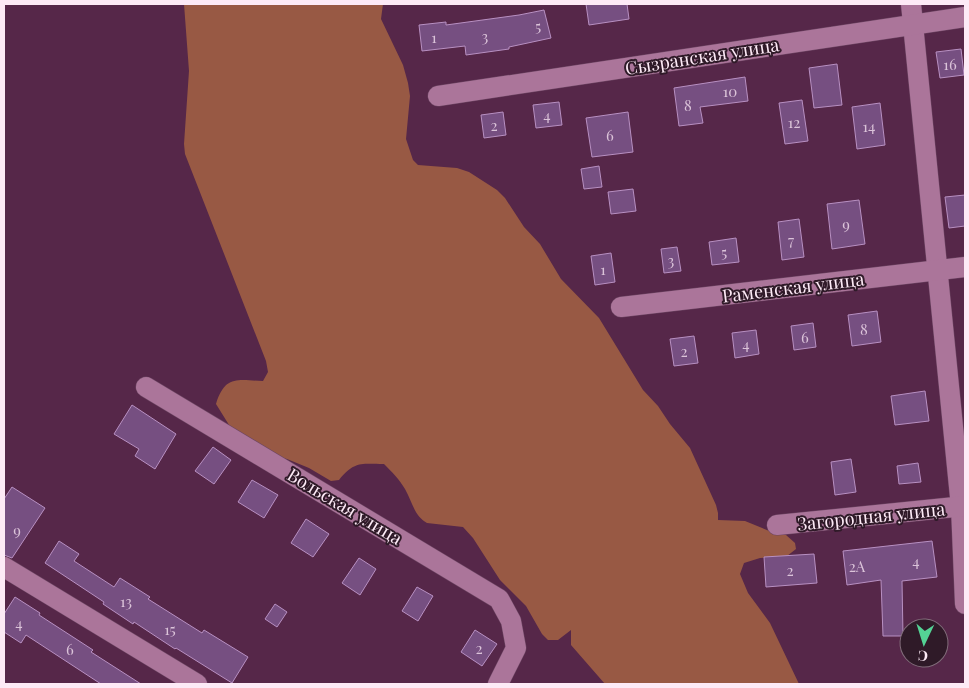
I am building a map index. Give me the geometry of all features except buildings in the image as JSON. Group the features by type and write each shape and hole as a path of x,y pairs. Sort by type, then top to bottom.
{"street":[{"path":"911,4 963,507 965,604"},
{"name":"Сызранская улица","path":"438,96 965,17"},
{"name":"Раменская улица","path":"621,307 965,267"},
{"name":"Вольская улица","path":"146,387 499,599 511,622 516,648 498,684"},
{"name":"Загородная улица","path":"777,525 963,507"},
{"path":"4,567 197,684"}],"shaded area":[{"path":"184,4 383,4 381,19 403,65 408,83 410,96 406,139 413,160 418,165 457,168 469,172 497,190 505,198 524,227 540,244 561,279 599,318 643,390 658,406 690,448 716,505 718,520 745,521 774,533 786,535 795,543 796,549 787,556 760,558 744,563 740,574 748,593 770,623 799,684 605,684 571,645 571,630 558,640 548,640 542,634 526,606 500,580 473,538 463,527 427,523 423,520 416,512 403,485 384,464 358,465 349,469 339,480 331,481 309,468 287,459 269,455 234,433 216,404 223,388 233,381 263,381 268,372 266,361 185,154 189,71"}]}
